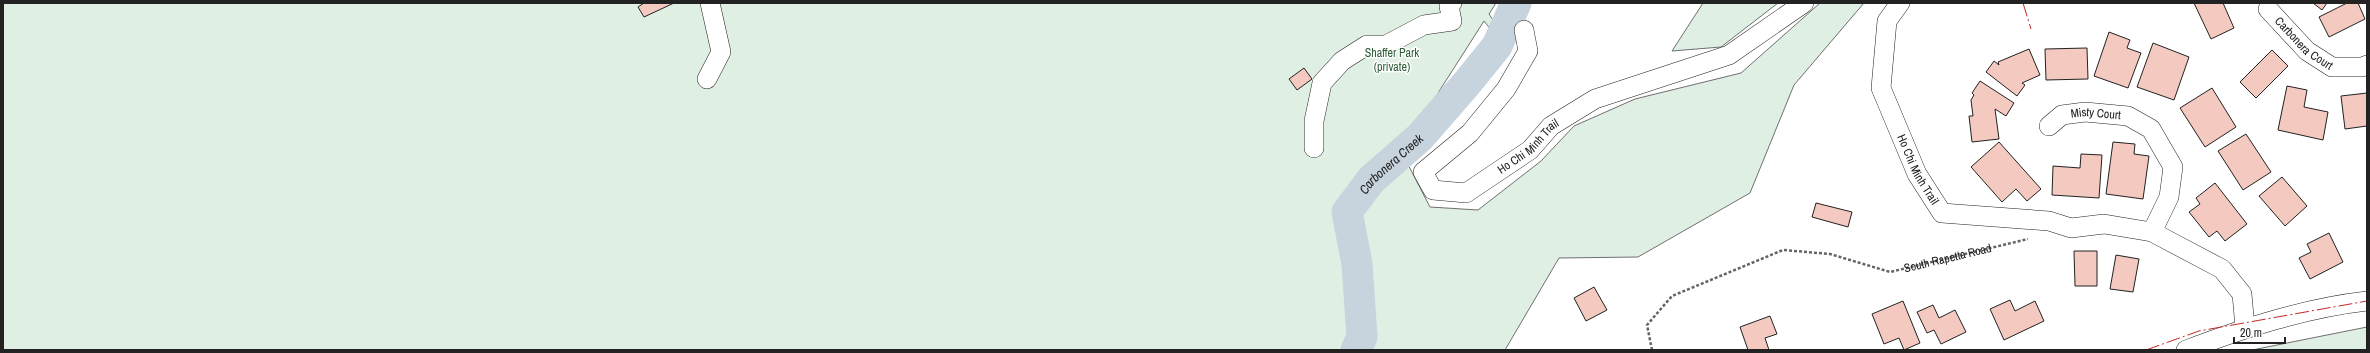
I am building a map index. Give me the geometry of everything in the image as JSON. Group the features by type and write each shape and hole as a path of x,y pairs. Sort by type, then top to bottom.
{"street":[{"path":"707,79 721,52 710,3"},
{"path":"1314,148 1314,121 1322,83 1342,61 1367,44 1386,45 1424,25 1452,21 1450,6 1452,3"},
{"name":"Ho Chi Minh Trail","path":"1524,30 1528,51 1506,89 1470,133 1423,172 1433,190 1466,194 1530,150 1550,126 1595,98 1729,55 1804,3"},
{"name":"Ho Chi Minh Trail","path":"1900,3 1887,21 1881,88 1917,174 1942,213 2049,221 2071,228 2104,224 2152,232"},
{"name":"Carbonera Court","path":"2268,9 2307,51 2332,67 2362,67 2367,64"},
{"name":"Misty Court","path":"2048,126 2062,116 2085,112 2128,116 2151,129 2173,167 2169,197 2152,232"},
{"path":"2152,232 2222,269 2242,294 2245,328"},
{"path":"2186,350 2245,328 2349,303 2367,301"}],"path":[{"name":"South Rapetta Road","path":"1652,350 1646,325 1672,296 1783,250 1830,254 1890,272 2033,237"}],"green space":[{"name":"Shaffer Park (private)","path":"3,3 1496,3 1489,14 1495,23 1492,31 1484,21 1401,151 1430,207 1478,210 1541,161 1574,126 1635,99 1741,73 1820,3 1864,3 1794,85 1750,193 1638,257 1559,258 1505,350 3,350"},
{"path":"1703,3 1778,3 1721,47 1672,51"},
{"path":"2367,327 2367,350 2252,350"}],"building":[{"path":"644,3 674,3 644,17 638,7"},
{"path":"2194,3 2223,3 2234,28 2211,39"},
{"path":"2313,3 2327,3 2322,10"},
{"path":"2347,3 2358,3 2365,19 2329,37 2319,17"},
{"path":"2109,32 2130,40 2127,48 2141,53 2128,88 2094,76"},
{"path":"2153,43 2189,57 2174,100 2137,87"},
{"path":"2087,48 2088,79 2046,80 2045,49"},
{"path":"2029,49 2040,75 2022,83 2025,85 2017,96 1986,72 1994,61 1999,65 1998,62"},
{"path":"2272,50 2288,66 2256,98 2240,82"},
{"path":"1304,68 1312,79 1297,90 1289,79"},
{"path":"1980,81 2014,103 2006,116 1995,109 1999,139 1972,142 1969,116 1973,116 1971,100 1974,95 1972,93"},
{"path":"2287,86 2307,90 2304,107 2328,112 2323,140 2278,130"},
{"path":"2212,88 2236,127 2205,147 2180,108"},
{"path":"2367,93 2367,126 2345,129 2341,96"},
{"path":"2246,134 2271,172 2243,190 2218,151"},
{"path":"1999,142 2041,189 2027,201 2016,189 2002,202 1971,167"},
{"path":"2113,142 2135,144 2134,154 2149,156 2143,199 2106,194"},
{"path":"2081,154 2102,155 2099,198 2052,195 2053,166 2080,168"},
{"path":"2282,177 2307,206 2285,226 2259,196"},
{"path":"2215,183 2247,224 2225,241 2217,231 2209,237 2189,212 2200,204 2196,198"},
{"path":"1816,203 1852,212 1848,227 1812,217"},
{"path":"2329,233 2343,262 2310,279 2299,258 2311,252 2307,244"},
{"path":"2074,251 2097,251 2097,286 2075,286"},
{"path":"2116,255 2139,259 2133,292 2110,289"},
{"path":"1594,287 1607,310 1586,321 1574,298"},
{"path":"2010,300 2015,311 2035,301 2044,321 2004,340 1990,309"},
{"path":"1903,301 1920,343 1904,350 1899,338 1884,344 1872,314"},
{"path":"1933,305 1939,318 1955,310 1966,332 1941,344 1934,330 1927,333 1917,312"},
{"path":"1770,316 1777,334 1765,338 1769,350 1748,350 1740,327"}],"waterway":[{"name":"Carbonera Creek","path":"1356,350 1362,337 1357,264 1347,212 1371,180 1420,137 1497,46 1516,3"}],"power":[{"path":"2023,3 2031,29"},
{"path":"2146,350 2199,331 2367,301"}]}
